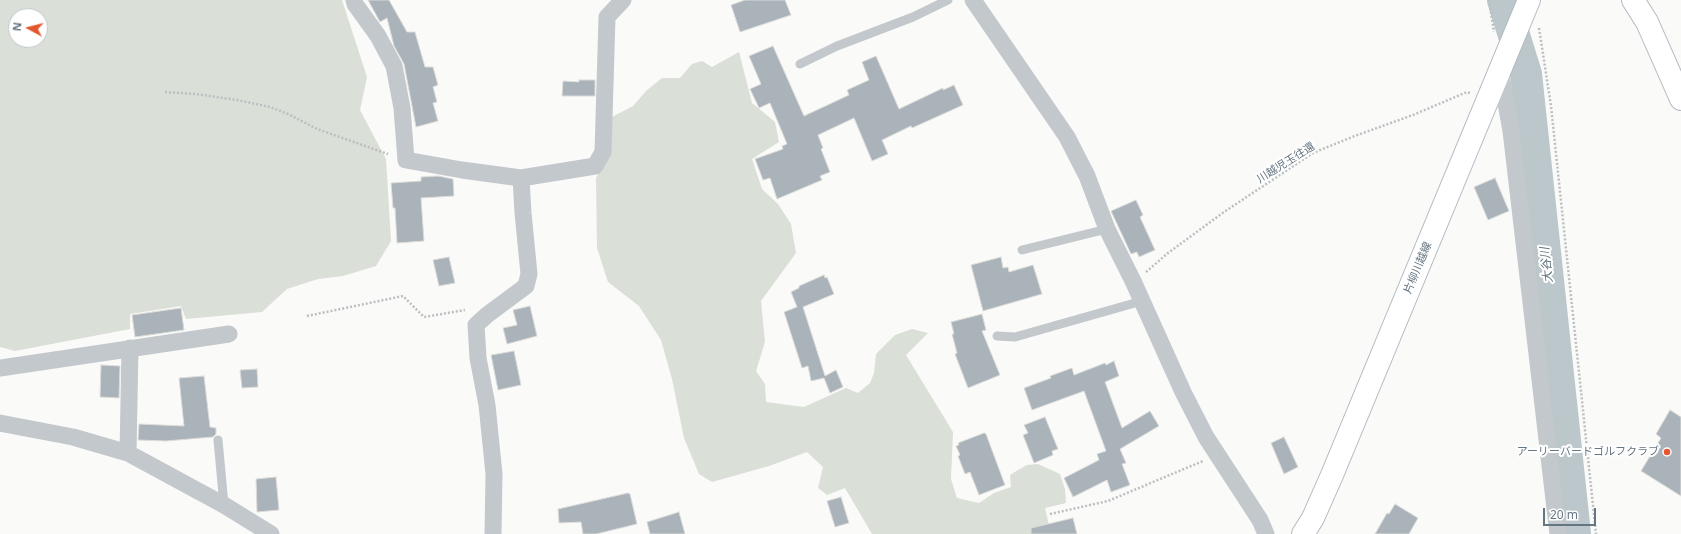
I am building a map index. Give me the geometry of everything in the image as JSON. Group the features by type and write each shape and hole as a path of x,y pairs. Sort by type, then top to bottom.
{"main road":[{"path":"1633,0 1647,22 1681,99"},
{"name":"片柳川越線","path":"1303,534 1313,518 1332,475 1529,2"}],"street":[{"path":"354,0 355,4 378,36 394,66 402,108 406,160 462,170 521,178 595,166 603,152 607,17 623,0"},
{"path":"973,0 1067,137 1087,176 1107,229 1133,281 1183,392 1206,436 1260,520 1266,534"},
{"path":"1503,64 1558,534"},
{"path":"494,534 494,474 487,405 478,358 476,325 526,286 529,274 521,178"},
{"path":"0,368 229,334"},
{"path":"128,453 130,348"},
{"path":"0,423 73,437 128,453 224,505 271,534"}],"lane":[{"path":"800,64 837,46 913,17 948,0"},
{"path":"1022,250 1107,229"},
{"path":"997,336 1016,337 1142,301"},
{"path":"218,440 224,505"}],"path":[{"path":"1539,26 1552,114 1596,534"},
{"path":"164,92 196,94 270,107 288,114 317,129 406,160"},
{"name":"川越児玉往還","path":"1133,281 1224,212 1313,153 1352,137 1413,116 1467,92 1487,102"},
{"path":"307,316 403,296 424,317 466,310 487,315"},
{"path":"1050,514 1108,501 1218,455"}],"shaded area":[{"path":"0,0 342,0 367,77 360,110 386,159 391,241 376,266 343,276 318,279 287,289 262,312 186,319 181,306 130,314 130,329 15,351 0,347"},
{"path":"739,52 752,103 775,122 779,142 752,159 762,189 778,204 791,224 796,253 761,301 765,342 756,371 765,384 766,402 804,407 846,388 858,393 870,383 874,373 876,354 895,335 912,329 928,333 906,355 953,432 951,479 957,498 979,503 994,493 1011,487 1010,475 1027,465 1038,464 1060,474 1065,489 1066,503 1045,508 1051,534 872,534 845,488 827,495 818,488 823,467 807,452 769,466 712,482 699,474 684,438 672,379 661,340 639,306 608,282 597,248 596,178 610,149 610,118 633,106 646,91 662,78 680,78 692,64 702,61 712,67"}],"building":[{"path":"368,0 389,0 407,32 415,32 425,67 433,67 438,85 433,87 437,102 433,103 438,121 416,127 404,64 394,46 387,18 380,22"},
{"path":"745,0 785,0 791,15 740,32 731,5"},
{"path":"773,46 804,116 849,95 847,90 869,80 862,62 876,56 899,109 943,88 943,90 954,85 963,105 912,128 911,126 882,140 888,154 872,161 854,118 818,135 823,148 821,149 830,172 820,176 822,180 777,199 770,178 763,180 755,159 783,149 782,146 787,144 770,103 759,108 750,89 761,84 749,56"},
{"path":"579,80 595,80 595,96 562,96 563,81 579,82"},
{"path":"438,176 453,179 454,196 421,198 424,241 397,243 395,208 393,208 391,183 421,181 421,177"},
{"path":"1495,178 1509,211 1488,220 1474,187"},
{"path":"1136,200 1143,215 1140,217 1155,250 1139,257 1137,252 1131,254 1111,211"},
{"path":"449,257 455,283 439,286 433,260"},
{"path":"1001,257 1003,268 1008,267 1009,272 1033,265 1042,294 983,311 971,265"},
{"path":"824,275 825,278 827,277 834,294 803,307 825,376 836,370 843,387 830,393 824,378 811,381 808,366 802,368 784,312 797,307 791,292 799,288 799,286"},
{"path":"530,306 537,336 507,344 503,328 517,325 513,310"},
{"path":"181,308 184,330 135,337 132,315"},
{"path":"982,314 986,330 982,331 1000,375 968,388 955,354 957,353 952,334 954,334 951,322"},
{"path":"514,351 521,385 498,390 491,355"},
{"path":"1114,361 1119,376 1105,382 1122,428 1150,411 1159,426 1120,449 1126,463 1122,464 1130,485 1111,492 1107,480 1073,497 1064,478 1099,460 1097,454 1106,451 1084,391 1032,410 1024,388 1072,368 1074,375"},
{"path":"101,365 120,366 119,398 100,397"},
{"path":"257,369 258,387 242,388 240,370"},
{"path":"204,376 210,427 216,428 216,434 213,437 166,441 138,440 139,424 184,426 179,378"},
{"name":"アーリーバードゴルフクラブ","path":"1670,410 1681,417 1681,496 1641,471 1661,438 1656,434"},
{"path":"1045,417 1058,449 1052,451 1053,455 1034,463 1023,435 1028,433 1024,425"},
{"path":"984,433 986,434 1005,485 979,495 970,472 965,474 956,446 959,445 958,443"},
{"path":"1284,437 1298,467 1284,474 1271,443"},
{"path":"276,477 279,510 257,512 256,479"},
{"path":"628,493 630,494 637,524 596,534 583,534 581,522 559,523 558,509"},
{"path":"841,497 849,523 835,527 827,501"},
{"path":"1395,504 1418,518 1409,534 1375,534 1387,513 1389,514"},
{"path":"679,512 685,534 650,534 647,522"},
{"path":"1073,518 1077,534 1031,534 1031,528"}],"waterway":[{"name":"大谷川","path":"1503,0 1526,74 1575,534"}],"place":[{"name":"アーリーバードゴルフクラブ","path":"1667,452"}]}
